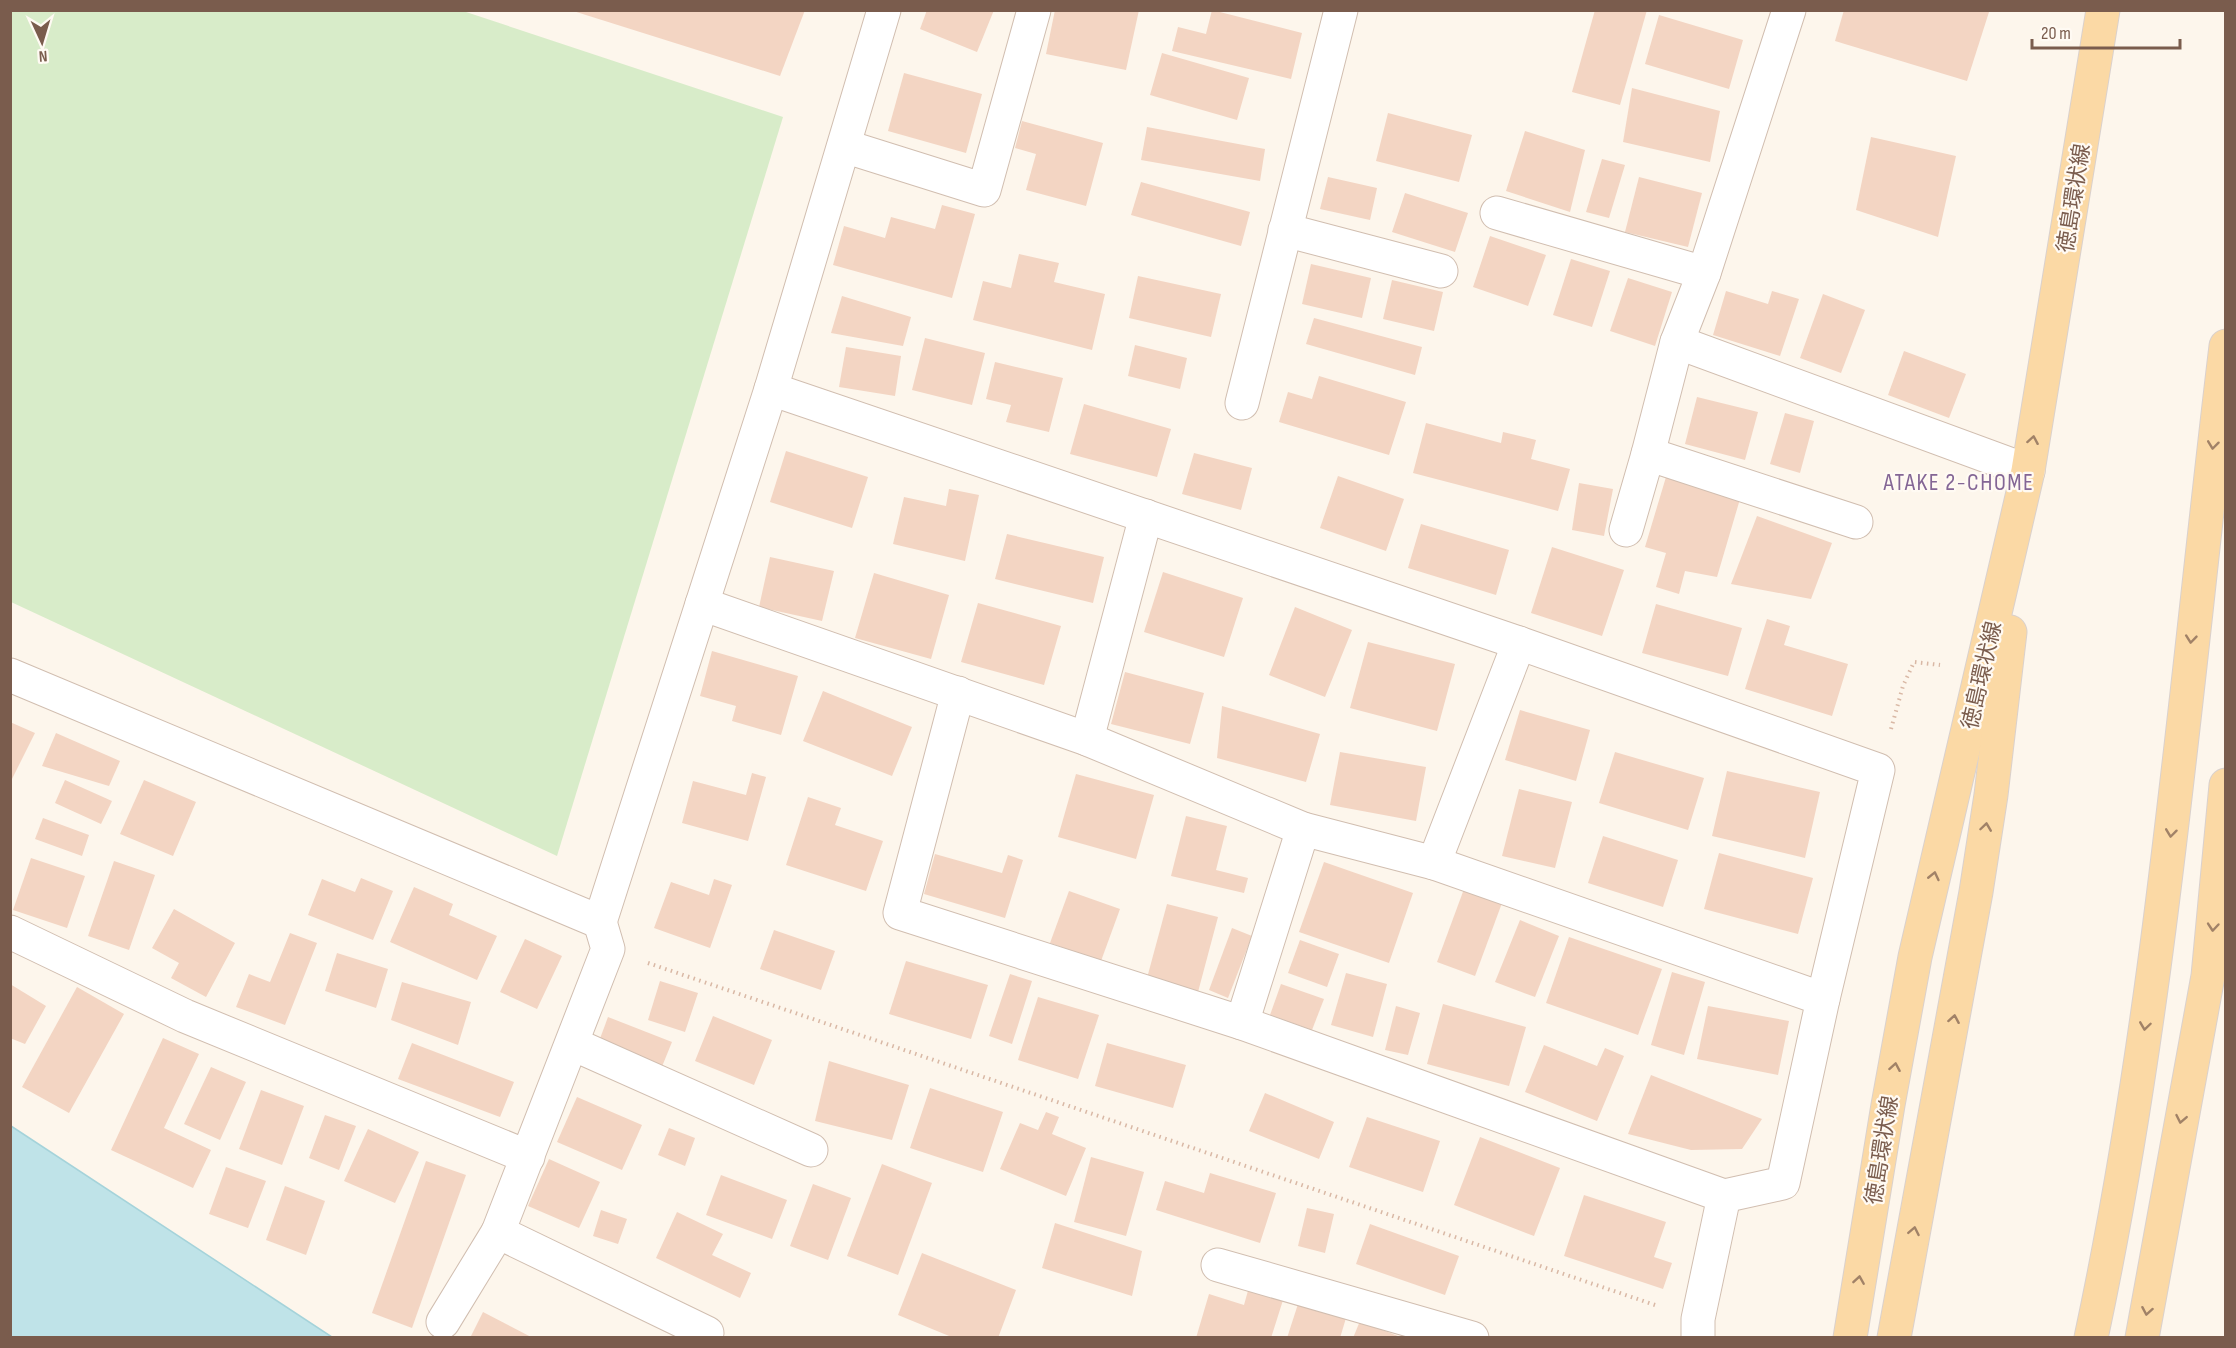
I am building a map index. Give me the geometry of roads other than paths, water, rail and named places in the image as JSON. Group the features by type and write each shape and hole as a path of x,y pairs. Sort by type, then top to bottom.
{"main road":[{"name":"徳島環状線","path":"1850,1338 1915,957 2028,471 2103,10"},
{"path":"2092,1331 2127,1144 2156,950 2226,346"},
{"path":"1897,1323 1977,892 1991,795 2028,471"},
{"path":"2142,1338 2217,978 2226,785"}],"street":[{"path":"443,1322 498,1232 573,1044 702,604 771,389 884,10"},
{"path":"844,146 984,190 1034,10"},
{"path":"1242,403 1341,10"},
{"path":"1626,530 1677,342 1704,273 1789,10"},
{"path":"1497,213 1704,273"},
{"path":"1286,230 1442,271"},
{"path":"1677,342 2028,471"},
{"path":"771,389 1520,643 1878,770 1823,999 1784,1183 1724,1196 1242,1023 900,913 958,693"},
{"path":"1648,454 1856,522"},
{"path":"1087,739 1146,516"},
{"path":"702,604 1087,739 1303,829 1434,863 1823,999"},
{"path":"1434,863 1520,643"},
{"path":"10,675 604,936"},
{"path":"1242,1023 1303,829"},
{"path":"10,932 185,1016 528,1157"},
{"path":"573,1044 811,1150"},
{"path":"1698,1328 1724,1196"},
{"path":"498,1232 707,1333"},
{"path":"1218,1265 1455,1335"}],"water":[{"path":"11,1126 332,1337 11,1337"}],"district":[{"name":"ATAKE 2-CHOME","path":"1959,482"}]}
